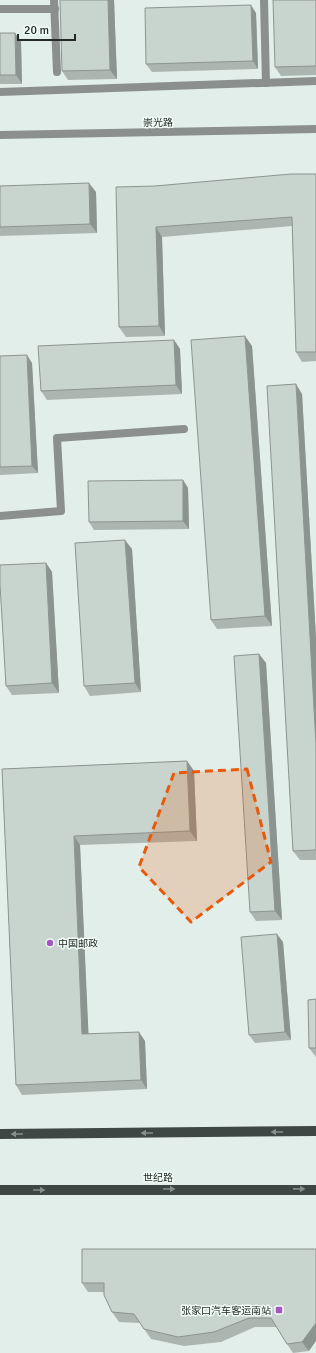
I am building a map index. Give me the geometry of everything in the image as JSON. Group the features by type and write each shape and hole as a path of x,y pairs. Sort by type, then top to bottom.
{"main road":[{"path":"0,1134 316,1132"},
{"name":"世纪路","path":"0,1190 316,1190"}],"street":[{"path":"54,0 57,72"},
{"path":"264,0 266,83"},
{"path":"0,9 55,9"},
{"path":"0,92 316,81"},
{"name":"崇光路","path":"0,135 316,129"},
{"path":"0,516 61,511 57,438 184,429"}],"highlighted area":[{"path":"247,769 271,862 191,922 139,867 174,773"}],"building":[{"path":"60,0 108,0 110,70 62,71"},
{"path":"273,0 316,0 316,66 275,67"},
{"path":"251,5 253,61 146,64 145,8"},
{"path":"0,33 15,33 16,75 0,75"},
{"path":"291,174 316,174 316,352 296,352 292,217 156,227 159,326 119,327 116,187 155,186"},
{"path":"89,183 90,224 0,227 0,186"},
{"path":"245,336 265,616 211,620 191,340"},
{"path":"174,340 176,385 41,391 38,346"},
{"path":"27,355 32,466 0,467 0,356"},
{"path":"296,384 316,745 316,850 293,851 267,386"},
{"path":"183,480 183,521 89,522 88,481"},
{"path":"125,540 135,683 84,686 75,543"},
{"path":"46,563 52,683 6,686 0,565"},
{"path":"259,654 275,911 250,912 234,656"},
{"name":"中国邮政","path":"187,761 190,831 74,836 82,1034 139,1032 141,1080 16,1085 2,769"},
{"path":"277,934 285,1032 249,1035 241,937"},
{"path":"316,999 316,1048 309,1048 308,1000"},
{"path":"82,1249 316,1249 316,1323 302,1342 287,1344 271,1318 249,1318 214,1332 178,1337 144,1329 134,1314 112,1312 104,1295 104,1283 82,1283"}],"place":[{"name":"中国邮政","path":"50,943"},
{"name":"张家口汽车客运南站","path":"279,1310"}]}
